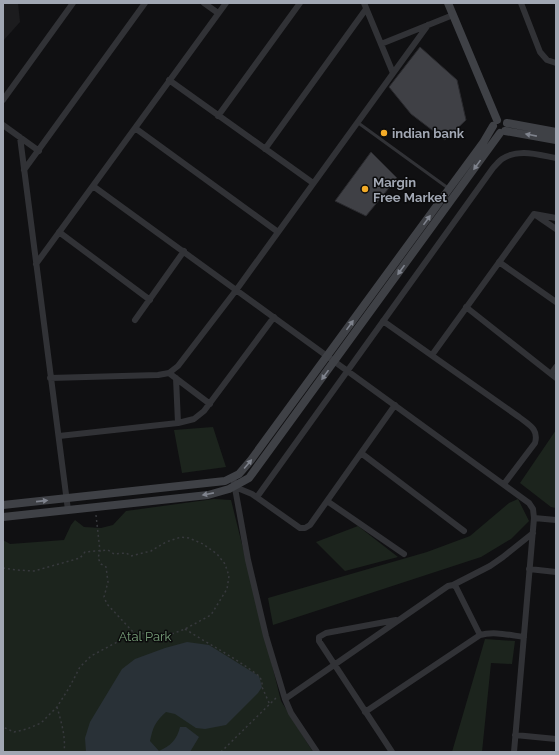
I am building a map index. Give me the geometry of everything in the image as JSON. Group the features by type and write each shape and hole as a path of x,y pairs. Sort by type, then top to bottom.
{"street":[{"path":"3,100 73,3"},
{"path":"24,170 145,3"},
{"path":"204,3 218,13"},
{"path":"36,264 226,3"},
{"path":"218,116 300,3"},
{"path":"364,3 393,73"},
{"path":"448,3 495,123 495,131 504,129 556,132"},
{"path":"521,3 540,52 548,60 556,63"},
{"path":"265,149 366,9"},
{"path":"381,44 453,15"},
{"path":"50,378 158,375 169,373 178,366 278,232 428,25"},
{"path":"169,80 313,183"},
{"path":"3,506 226,481 239,474 251,460 363,307 453,191 504,129 504,119 495,123 453,191 370,312 249,478 235,487 208,495 3,517"},
{"path":"3,125 39,151"},
{"path":"135,128 278,232"},
{"path":"504,129 556,140"},
{"path":"20,137 68,510"},
{"path":"258,497 347,370 493,168 502,158 514,154 527,153 556,158"},
{"path":"93,186 274,316 529,503 533,509 534,518 514,752"},
{"path":"432,355 534,214"},
{"path":"534,214 556,218"},
{"path":"534,214 556,229"},
{"path":"59,232 150,300"},
{"path":"135,320 184,251"},
{"path":"499,262 556,302"},
{"path":"363,307 370,312"},
{"path":"466,308 553,376 556,367"},
{"path":"58,436 178,423 194,419 204,412 274,316"},
{"path":"383,321 519,417 535,431 535,443 504,484"},
{"path":"169,373 210,404"},
{"path":"176,378 178,423"},
{"path":"235,487 258,497 300,528 305,528 310,525 395,405"},
{"path":"361,453 464,531"},
{"path":"233,477 248,560 262,621 285,699 291,713 317,752"},
{"path":"327,501 404,554"},
{"path":"534,518 556,520"},
{"path":"285,699 448,586 453,585 499,560 533,533"},
{"path":"530,570 556,572"},
{"path":"453,585 456,587 480,635"},
{"path":"392,752 320,644 319,637 322,635 400,619"},
{"path":"366,712 480,635 496,633 524,637"},
{"path":"515,735 556,739"}],"lane":[{"path":"357,122 453,191"}],"path":[{"path":"95,507 100,551 98,558 101,564 106,567 108,582 104,597 107,604 134,633"},
{"path":"3,568 34,571 45,569 80,558 85,552 108,550 114,554 126,553 131,556 140,555 151,551 166,542 181,537 189,538 203,544 217,554 225,564 229,576 227,589 211,616 169,635 134,633 91,656 80,667 57,707 41,723 27,729 14,732 3,726"},
{"path":"185,629 206,643 226,653 259,676 270,705"},
{"path":"221,752 283,691"},
{"path":"57,707 65,747 64,752"}],"shaded area":[{"path":"3,3 18,3 20,22 3,41"},
{"path":"187,642 209,645 259,676 262,687 258,693 226,725 205,729 196,728 175,714 166,712 155,725 150,741 159,751 172,742 177,736 180,727 186,727 199,737 190,752 86,752 85,738 90,722 122,669 135,659"}],"green space":[{"path":"213,427 226,467 182,473 174,430"},
{"path":"556,430 556,508 551,507 520,483"},
{"name":"Atal Park","path":"214,499 231,500 281,701 313,752 3,752 3,540 10,544 64,540 75,520 84,527 101,528 113,525 126,511"},
{"path":"518,499 529,521 511,539 481,557 273,625 268,598 427,552 470,536 509,503"},
{"path":"358,526 398,557 345,571 316,542"},
{"path":"485,639 515,641 512,664 491,663 482,752 452,752"}],"building":[{"path":"420,47 457,80 466,120 445,140 411,114 389,87"},
{"name":"Margin Free Market","path":"371,152 397,178 366,216 335,201"}],"place":[{"name":"indian bank","path":"384,133"},
{"name":"Margin Free Market","path":"365,189"}]}
